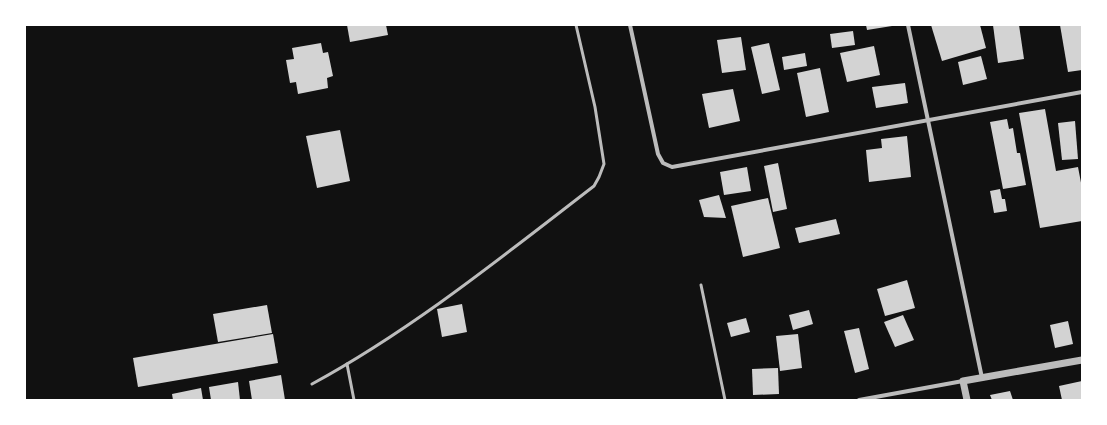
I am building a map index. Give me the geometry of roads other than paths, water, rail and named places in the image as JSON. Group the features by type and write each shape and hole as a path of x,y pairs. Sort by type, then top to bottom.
{"street":[{"path":"630,25 658,154 663,163 672,167 1082,92"},
{"path":"908,25 982,378"},
{"path":"859,400 1082,360"},
{"path":"963,381 967,400"}],"lane":[{"path":"312,384 347,364 466,284 594,186 604,164 595,107 576,25"},
{"path":"701,285 725,400"},
{"path":"347,364 354,400"}]}
